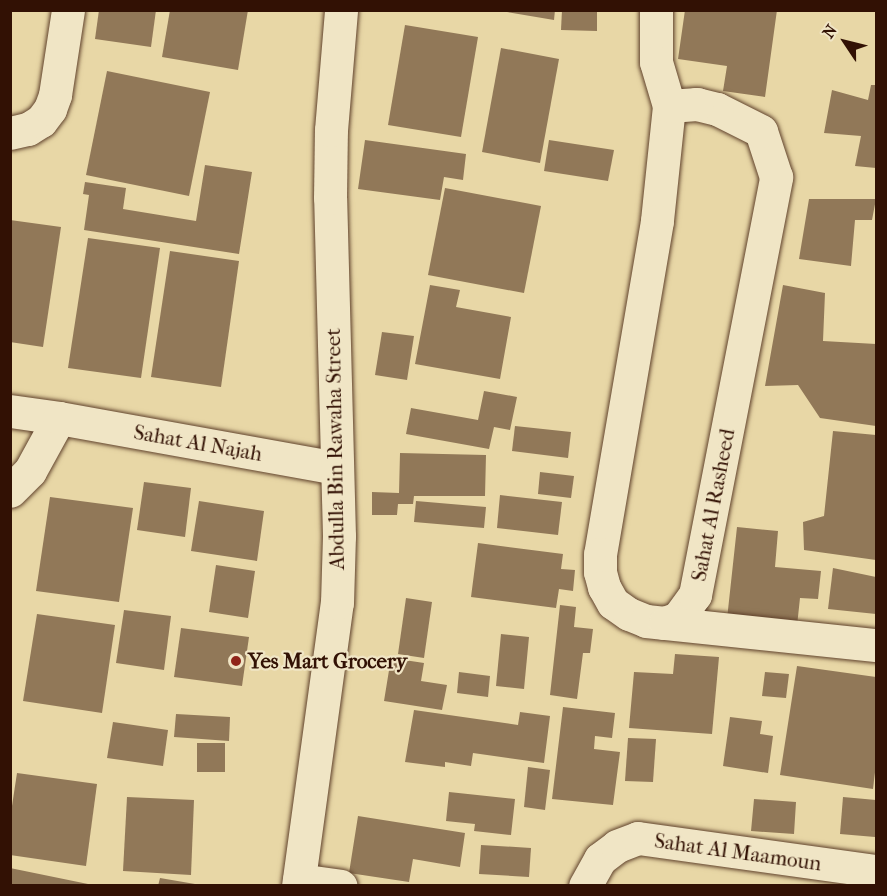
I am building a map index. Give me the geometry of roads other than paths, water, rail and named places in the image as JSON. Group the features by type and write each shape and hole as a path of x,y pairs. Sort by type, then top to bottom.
{"street":[{"path":"10,133 28,129 41,121 50,109 55,94 68,10"},
{"name":"Abdulla Bin Rawaha Street","path":"298,883 337,603 339,536 330,198 331,118 340,10"},
{"path":"656,10 656,62 669,106 657,221 600,554 604,587 613,603 638,618 665,623 876,645"},
{"name":"Sahat Al Rasheed","path":"665,623 678,618 695,595 776,177 761,131 717,109 697,104 669,106"},
{"name":"Sahat Al Najah","path":"10,411 337,468"},
{"path":"10,490 30,471 59,418"},
{"name":"Sahat Al Maamoun","path":"585,885 600,859 617,846 638,838 876,872"},
{"path":"298,883 341,885"}],"place":[{"name":"Yes Mart Grocery","path":"236,661"}]}
